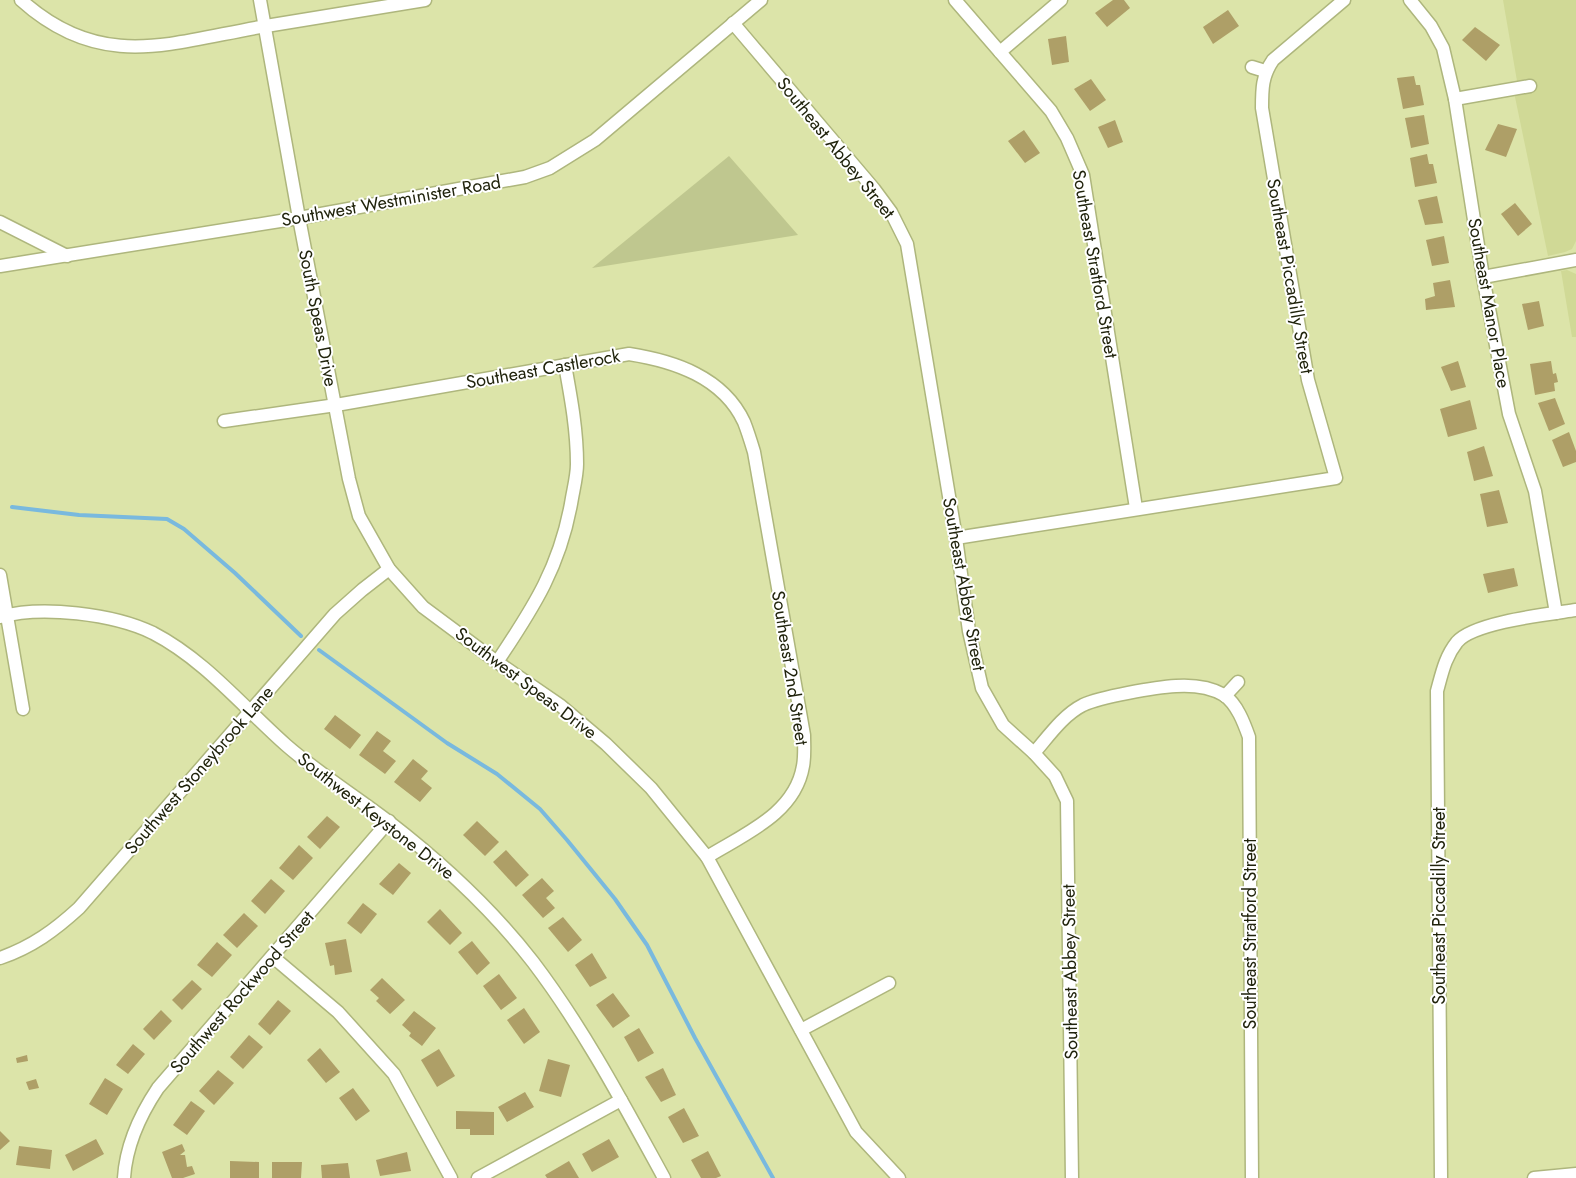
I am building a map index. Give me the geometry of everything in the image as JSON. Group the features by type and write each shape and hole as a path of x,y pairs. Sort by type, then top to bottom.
{"street":[{"path":"22,0 47,21 67,33 117,46 162,47 265,26 424,0"},
{"name":"South Speas Drive","path":"260,0 349,479 359,516 389,569"},
{"name":"Southwest Westminister Road","path":"0,266 299,218 525,177 550,168 595,140 761,0"},
{"name":"Southeast Stratford Street","path":"955,0 1051,112 1067,138 1083,175 1136,508"},
{"path":"1000,52 1061,0"},
{"path":"1252,66 1265,71 1273,60 1344,0"},
{"name":"Southeast Manor Place","path":"1410,0 1431,26 1443,48 1455,99 1483,277 1509,414 1535,491 1556,613"},
{"name":"Southeast Abbey Street","path":"733,23 874,189 900,227 907,244 956,538 969,631 982,688 1003,725 1034,753 1055,776 1067,801 1069,820 1072,1178"},
{"name":"Southeast Piccadilly Street","path":"1136,508 1336,478 1308,380 1262,108 1265,71"},
{"path":"1455,99 1530,86"},
{"path":"0,222 67,256"},
{"path":"1483,277 1576,260"},
{"name":"Southeast Castlerock","path":"224,421 336,405 629,354 658,359 690,369 731,401 744,422 748,436"},
{"path":"496,662 533,609 548,581 570,512 577,465 575,423 565,365"},
{"name":"Southeast 2nd Street","path":"707,857 775,815 793,794 803,766 804,735 754,452 748,436"},
{"path":"956,538 1136,508"},
{"name":"Southwest Speas Drive","path":"389,569 423,607 496,662 561,706 606,744 651,788 707,857 856,1132 899,1178"},
{"name":"Southwest Stoneybrook Lane","path":"0,958 22,950 52,932 79,908 335,614 389,569"},
{"path":"0,575 4,616 23,709"},
{"path":"1556,613 1576,610"},
{"name":"Southwest Keystone Drive","path":"4,616 52,612 89,615 132,625 153,634 184,653 212,674 288,746 432,856 480,901 533,962 584,1038 664,1178"},
{"name":"Southeast Piccadilly Street","path":"1441,1178 1437,691 1444,662 1459,640 1488,625 1556,613"},
{"path":"1034,753 1058,724 1082,705 1107,698 1176,686 1207,688 1225,696 1238,682"},
{"name":"Southeast Stratford Street","path":"1225,696 1243,718 1249,737 1252,1178"},
{"name":"Southwest Rockwood Street","path":"124,1178 131,1139 142,1112 158,1088 389,822"},
{"path":"273,957 338,1012 366,1039 394,1074 451,1178"},
{"path":"801,1030 889,983"},
{"path":"478,1178 621,1100"},
{"path":"1534,1178 1576,1174"}],"shaded area":[{"path":"1503,0 1576,0 1576,241 1572,249 1548,256 1515,97 1517,81"},
{"path":"729,156 798,235 592,268"},
{"path":"1567,270 1576,274 1576,337 1572,337 1561,271"}],"building":[{"path":"1113,0 1124,0 1130,8 1107,27 1095,13"},
{"path":"1228,10 1239,26 1213,44 1203,27"},
{"path":"1475,27 1500,45 1486,61 1462,40"},
{"path":"1066,36 1069,62 1052,65 1048,39"},
{"path":"1414,76 1416,85 1420,85 1424,105 1403,109 1397,78"},
{"path":"1091,79 1106,100 1090,111 1074,89"},
{"path":"1424,115 1429,144 1411,148 1405,118"},
{"path":"1115,120 1123,142 1108,148 1098,127"},
{"path":"1498,124 1517,129 1506,157 1485,150"},
{"path":"1024,130 1040,153 1025,163 1008,141"},
{"path":"1427,154 1429,164 1433,164 1437,183 1415,187 1410,158"},
{"path":"1437,196 1443,223 1425,225 1418,200"},
{"path":"1515,203 1532,224 1518,236 1501,214"},
{"path":"1444,236 1449,263 1432,266 1426,240"},
{"path":"1450,280 1455,307 1426,310 1425,299 1435,296 1433,283"},
{"path":"1539,301 1544,326 1528,330 1522,304"},
{"path":"1458,361 1466,387 1451,391 1441,367"},
{"path":"1551,361 1553,374 1556,373 1558,382 1554,383 1555,391 1535,395 1530,364"},
{"path":"1555,398 1565,424 1549,431 1538,403"},
{"path":"1470,400 1477,429 1448,437 1440,409"},
{"path":"1569,432 1576,451 1576,462 1563,467 1552,440"},
{"path":"1484,446 1493,476 1474,481 1467,452"},
{"path":"1499,490 1508,523 1487,527 1480,494"},
{"path":"1514,568 1518,586 1488,593 1483,574"},
{"path":"335,715 361,735 350,749 324,729"},
{"path":"377,731 391,741 383,751 396,761 385,774 359,755"},
{"path":"413,759 428,771 421,779 432,788 420,802 394,782"},
{"path":"327,816 340,827 320,849 307,837"},
{"path":"477,821 499,842 485,856 463,835"},
{"path":"299,845 313,858 293,880 279,868"},
{"path":"506,850 529,875 516,887 493,862"},
{"path":"399,863 411,873 393,895 379,884"},
{"path":"542,878 554,891 546,898 555,908 543,918 522,895"},
{"path":"271,879 285,891 265,914 251,901"},
{"path":"363,903 377,914 361,934 347,923"},
{"path":"440,909 462,933 450,945 427,922"},
{"path":"244,913 258,926 237,948 223,935"},
{"path":"563,917 582,940 568,952 548,928"},
{"path":"346,939 352,972 335,975 334,965 330,966 325,943"},
{"path":"472,941 490,963 477,975 458,952"},
{"path":"217,942 232,955 212,977 197,965"},
{"path":"592,953 607,978 590,987 575,965"},
{"path":"499,974 517,998 501,1010 483,986"},
{"path":"382,978 405,1000 390,1014 376,1001 379,998 370,990"},
{"path":"192,980 202,989 182,1010 172,1000"},
{"path":"613,993 630,1016 613,1028 596,1005"},
{"path":"278,1000 291,1011 270,1035 258,1024"},
{"path":"524,1008 540,1032 524,1044 507,1020"},
{"path":"161,1010 172,1021 154,1040 143,1029"},
{"path":"414,1011 436,1028 422,1046 409,1036 411,1033 402,1025"},
{"path":"639,1028 654,1053 638,1062 624,1037"},
{"path":"249,1035 263,1047 243,1069 230,1057"},
{"path":"133,1044 145,1054 128,1074 116,1065"},
{"path":"320,1048 340,1072 326,1083 307,1060"},
{"path":"439,1049 455,1076 437,1087 421,1060"},
{"path":"27,1055 28,1061 17,1063 16,1058"},
{"path":"548,1059 570,1065 561,1097 539,1091"},
{"path":"663,1068 676,1095 661,1102 645,1077"},
{"path":"218,1070 234,1083 214,1105 199,1091"},
{"path":"105,1078 123,1089 107,1115 89,1104"},
{"path":"36,1079 39,1088 29,1090 26,1082"},
{"path":"353,1088 370,1111 356,1121 339,1098"},
{"path":"525,1092 534,1107 507,1122 498,1107"},
{"path":"191,1101 205,1111 187,1135 173,1125"},
{"path":"684,1108 699,1136 683,1143 668,1117"},
{"path":"456,1111 494,1112 494,1135 470,1135 470,1129 456,1129"},
{"path":"0,1131 10,1141 0,1150"},
{"path":"96,1139 104,1154 73,1171 65,1155"},
{"path":"609,1139 619,1157 592,1172 582,1154"},
{"path":"182,1144 185,1151 180,1155 185,1155 187,1167 192,1166 195,1174 183,1178 172,1178 162,1152"},
{"path":"19,1146 52,1150 50,1169 16,1165"},
{"path":"708,1151 721,1176 701,1178 691,1160"},
{"path":"407,1152 411,1171 380,1176 376,1160"},
{"path":"230,1161 259,1162 259,1178 230,1178"},
{"path":"569,1161 579,1178 547,1178 545,1175"},
{"path":"272,1162 302,1162 301,1178 272,1178"},
{"path":"348,1163 350,1178 322,1178 321,1165"}],"waterway":[{"path":"12,507 79,515 167,519 184,529 235,573 301,636"},
{"path":"319,650 447,743 497,774 540,809 567,840 615,899 647,945 695,1038 773,1178"}]}
